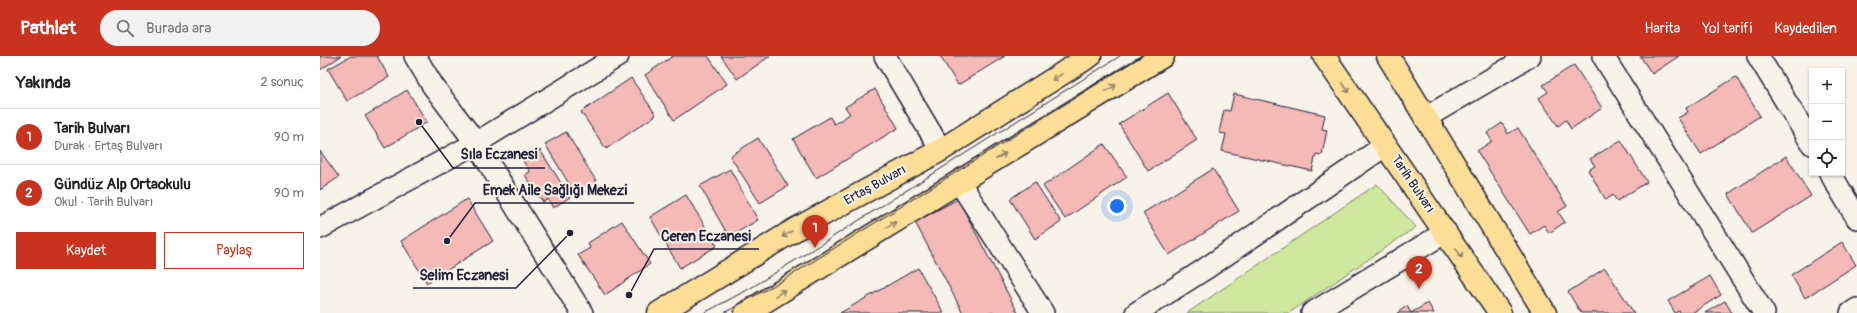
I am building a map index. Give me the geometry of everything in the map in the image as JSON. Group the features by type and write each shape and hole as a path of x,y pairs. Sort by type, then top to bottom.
{"main road":[{"name":"Ertaş Bulvarı","path":"659,313 796,229 941,150 1090,56"},
{"path":"746,313 960,183 1163,56"},
{"name":"Tarih Bulvarı","path":"1324,56 1446,232 1500,313"},
{"path":"1388,56 1545,313"}],"street":[{"path":"415,56 432,86 476,143 582,313"},
{"path":"320,228 476,143 618,56"},
{"path":"885,56 941,150"},
{"path":"1425,118 1530,56"},
{"path":"1603,56 1764,313"},
{"path":"1758,56 1810,140"},
{"path":"1136,313 1205,269 1386,145"},
{"path":"1832,176 1857,218"},
{"path":"960,183 1043,313"},
{"path":"1312,313 1446,232"},
{"path":"1851,313 1857,309"}],"green space":[{"path":"1377,184 1416,227 1289,313 1187,313"}],"building":[{"path":"320,56 341,56 320,70"},
{"path":"351,56 377,56 389,77 347,101 328,69"},
{"path":"673,56 708,56 727,84 674,120 645,75"},
{"path":"721,56 770,56 737,79"},
{"path":"940,56 1005,56 958,85"},
{"path":"1640,56 1679,56 1652,74"},
{"path":"1574,65 1602,108 1571,129 1566,120 1558,126 1539,98 1548,92 1543,85"},
{"path":"1736,77 1760,116 1701,154 1678,118 1688,112 1686,108"},
{"path":"631,78 656,115 606,149 581,112"},
{"path":"875,89 898,128 816,178 793,139 830,117 834,124 850,114 845,107"},
{"path":"407,90 427,122 385,148 365,116"},
{"path":"1168,93 1197,140 1148,171 1119,124"},
{"path":"1234,94 1325,115 1322,129 1327,130 1322,155 1316,154 1312,171 1222,151 1226,134 1219,133 1224,110 1230,111"},
{"path":"1502,123 1508,134 1518,128 1567,206 1558,212 1565,222 1549,233 1544,225 1530,234 1477,151 1492,141 1487,133"},
{"path":"566,132 598,184 577,197 545,144"},
{"path":"758,138 788,186 760,203 730,156"},
{"path":"1621,140 1647,182 1617,201 1613,195 1606,200 1588,170 1595,166 1590,159"},
{"path":"1104,144 1127,177 1065,219 1043,186"},
{"path":"540,150 570,197 553,208 548,199 543,202 525,175 530,172 523,161"},
{"path":"320,151 339,177 320,190"},
{"path":"1786,156 1811,196 1752,233 1728,194"},
{"path":"730,169 758,220 729,237 700,186"},
{"path":"1213,169 1239,211 1169,255 1143,213"},
{"path":"1035,182 1061,222 1035,239 1010,199"},
{"path":"686,195 717,246 680,268 650,217"},
{"path":"467,199 493,241 427,283 401,241"},
{"path":"958,199 1018,313 963,313 915,222"},
{"path":"622,221 650,264 605,295 578,255 590,248 588,243"},
{"path":"1842,242 1856,265 1805,298 1791,275"},
{"path":"918,268 944,313 840,313"},
{"path":"1605,268 1634,313 1581,313 1568,292"},
{"path":"1710,276 1721,295 1692,313 1680,313 1679,311 1675,313 1668,301"},
{"path":"1725,301 1732,313 1705,313"},
{"path":"1428,303 1434,313 1411,313"},
{"path":"1407,306 1411,313 1397,313"}],"tram line":[{"path":"704,313 749,289 1120,56"},
{"path":"724,313 785,279 1142,56"}],"place":[{"name":"Sıla Eczanesi","path":"419,122"},
{"name":"Selim Eczanesi","path":"570,233"},
{"name":"Emek Aile Sağlığı Mekezi","path":"447,241"},
{"name":"Tarih Bulvarı","path":"815,248"},
{"name":"Gündüz Alp Ortaokulu","path":"1419,289"},
{"name":"Ceren Eczanesi","path":"629,295"}]}
